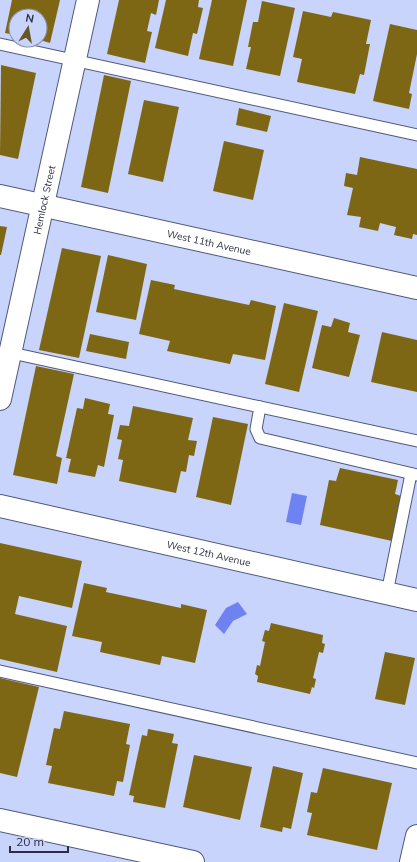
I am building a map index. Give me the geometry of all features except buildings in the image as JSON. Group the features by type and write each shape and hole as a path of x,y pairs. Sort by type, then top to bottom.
{"street":[{"name":"Hemlock Street","path":"0,399 5,351 42,206 88,0"},
{"name":"West 11th Avenue","path":"0,196 417,288"},
{"name":"West 12th Avenue","path":"0,506 417,600"},
{"path":"0,820 193,862"},
{"path":"411,862 417,836"}],"lane":[{"path":"0,44 417,135"},
{"path":"5,351 417,441"},
{"path":"260,407 256,429 260,438 414,475 387,593"},
{"path":"0,670 417,762"}],"water":[{"path":"292,493 307,496 301,525 286,522"},
{"path":"238,602 247,614 233,621 224,634 215,625 226,608"}]}
